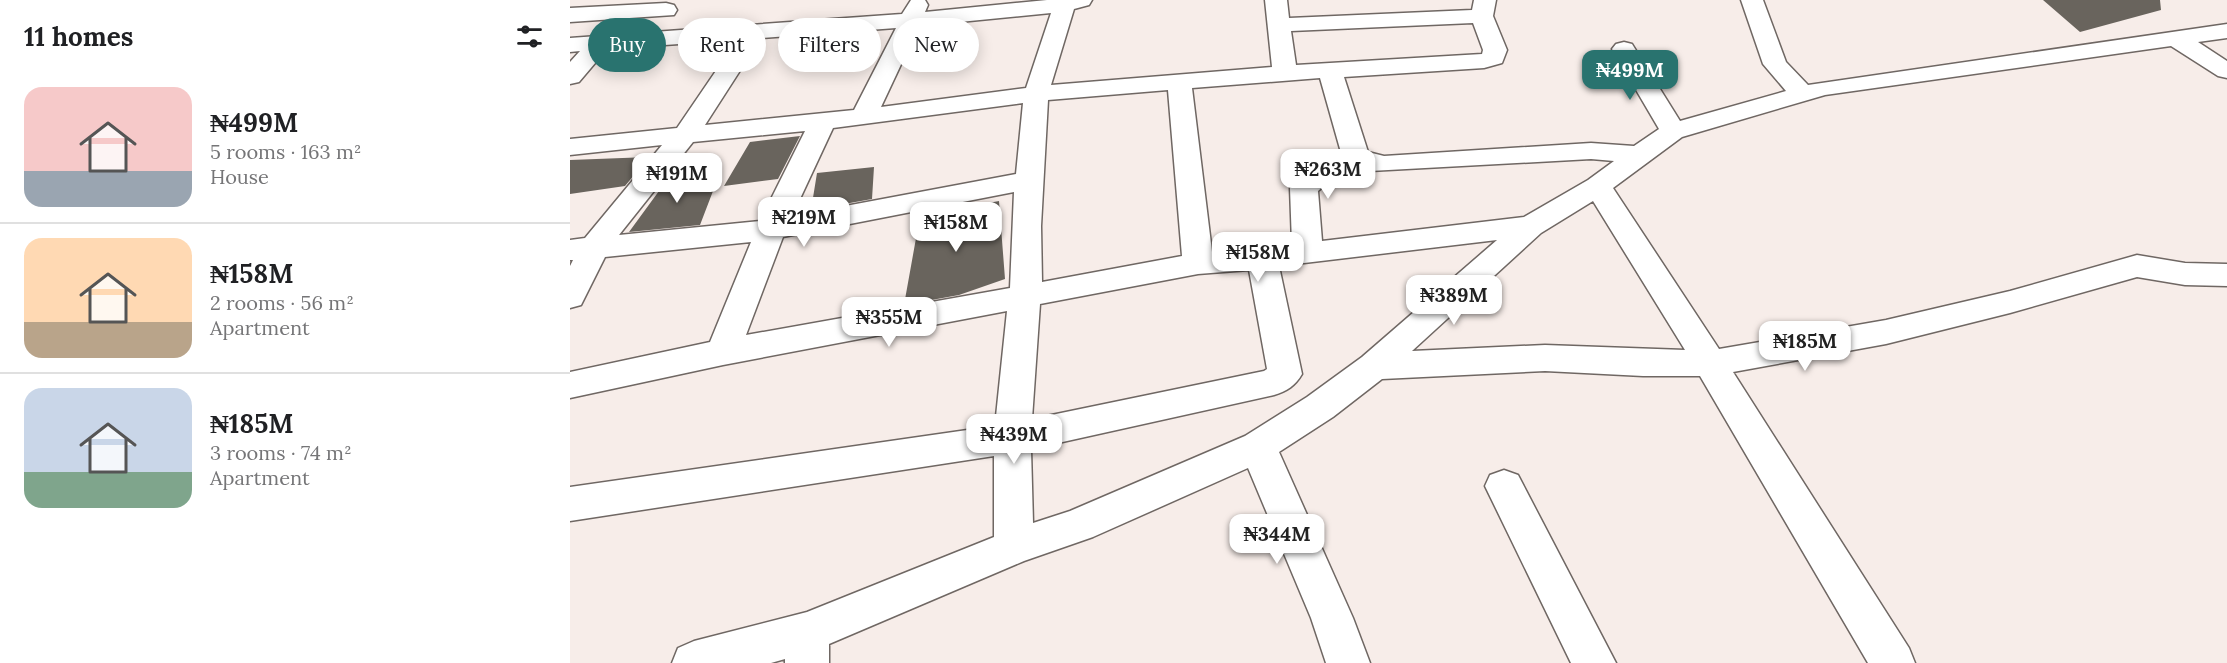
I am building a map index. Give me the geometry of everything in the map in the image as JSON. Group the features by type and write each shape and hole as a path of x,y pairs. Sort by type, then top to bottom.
{"street":[{"path":"1275,0 1286,73"},
{"path":"1752,0 1775,64 1804,95"},
{"path":"766,29 915,10 1070,2 1036,94 1029,180 1025,297 1012,438 1014,547"},
{"path":"570,15 671,5"},
{"path":"658,18 671,5"},
{"path":"570,147 863,117 1036,94 1286,73 1484,61 1494,58 1495,50 1484,8 1278,25"},
{"path":"863,117 915,10"},
{"path":"694,663 807,647 1014,547 1079,525 1258,447 1320,408 1374,366 1532,226 1598,186 1673,132 1835,86 2227,31"},
{"path":"2175,38 2227,71"},
{"path":"570,45 588,43"},
{"path":"1624,50 1673,132"},
{"path":"2204,56 2227,61"},
{"path":"570,77 588,57"},
{"path":"1330,70 1356,156 1369,162 1396,164 1591,151 1640,155"},
{"path":"570,297 582,249 686,134 727,72"},
{"path":"1179,81 1198,264"},
{"path":"723,352 771,230 824,121"},
{"path":"1308,253 1304,188 1315,180 1369,162"},
{"path":"582,249 771,230 1029,180"},
{"path":"1598,186 1710,363 1893,663"},
{"path":"570,385 723,352 1198,264 1532,226"},
{"path":"570,504 1012,438 1280,380 1285,374 1263,258"},
{"path":"1374,366 1545,358 1643,363 1710,363 1886,332 2010,302 2137,266 2185,274 2227,275"},
{"path":"1258,447 1332,618 1348,663"},
{"path":"1504,486 1594,663"}],"building":[{"path":"2043,0 2160,0 2161,10 2080,32"},
{"path":"800,136 778,179 724,186 750,142"},
{"path":"649,157 625,186 570,194 570,160"},
{"path":"678,165 679,179 669,180 718,178 700,225 629,232"},
{"path":"874,167 872,199 811,210 817,173"},
{"path":"999,201 1005,279 959,295 904,305 920,216"}]}
